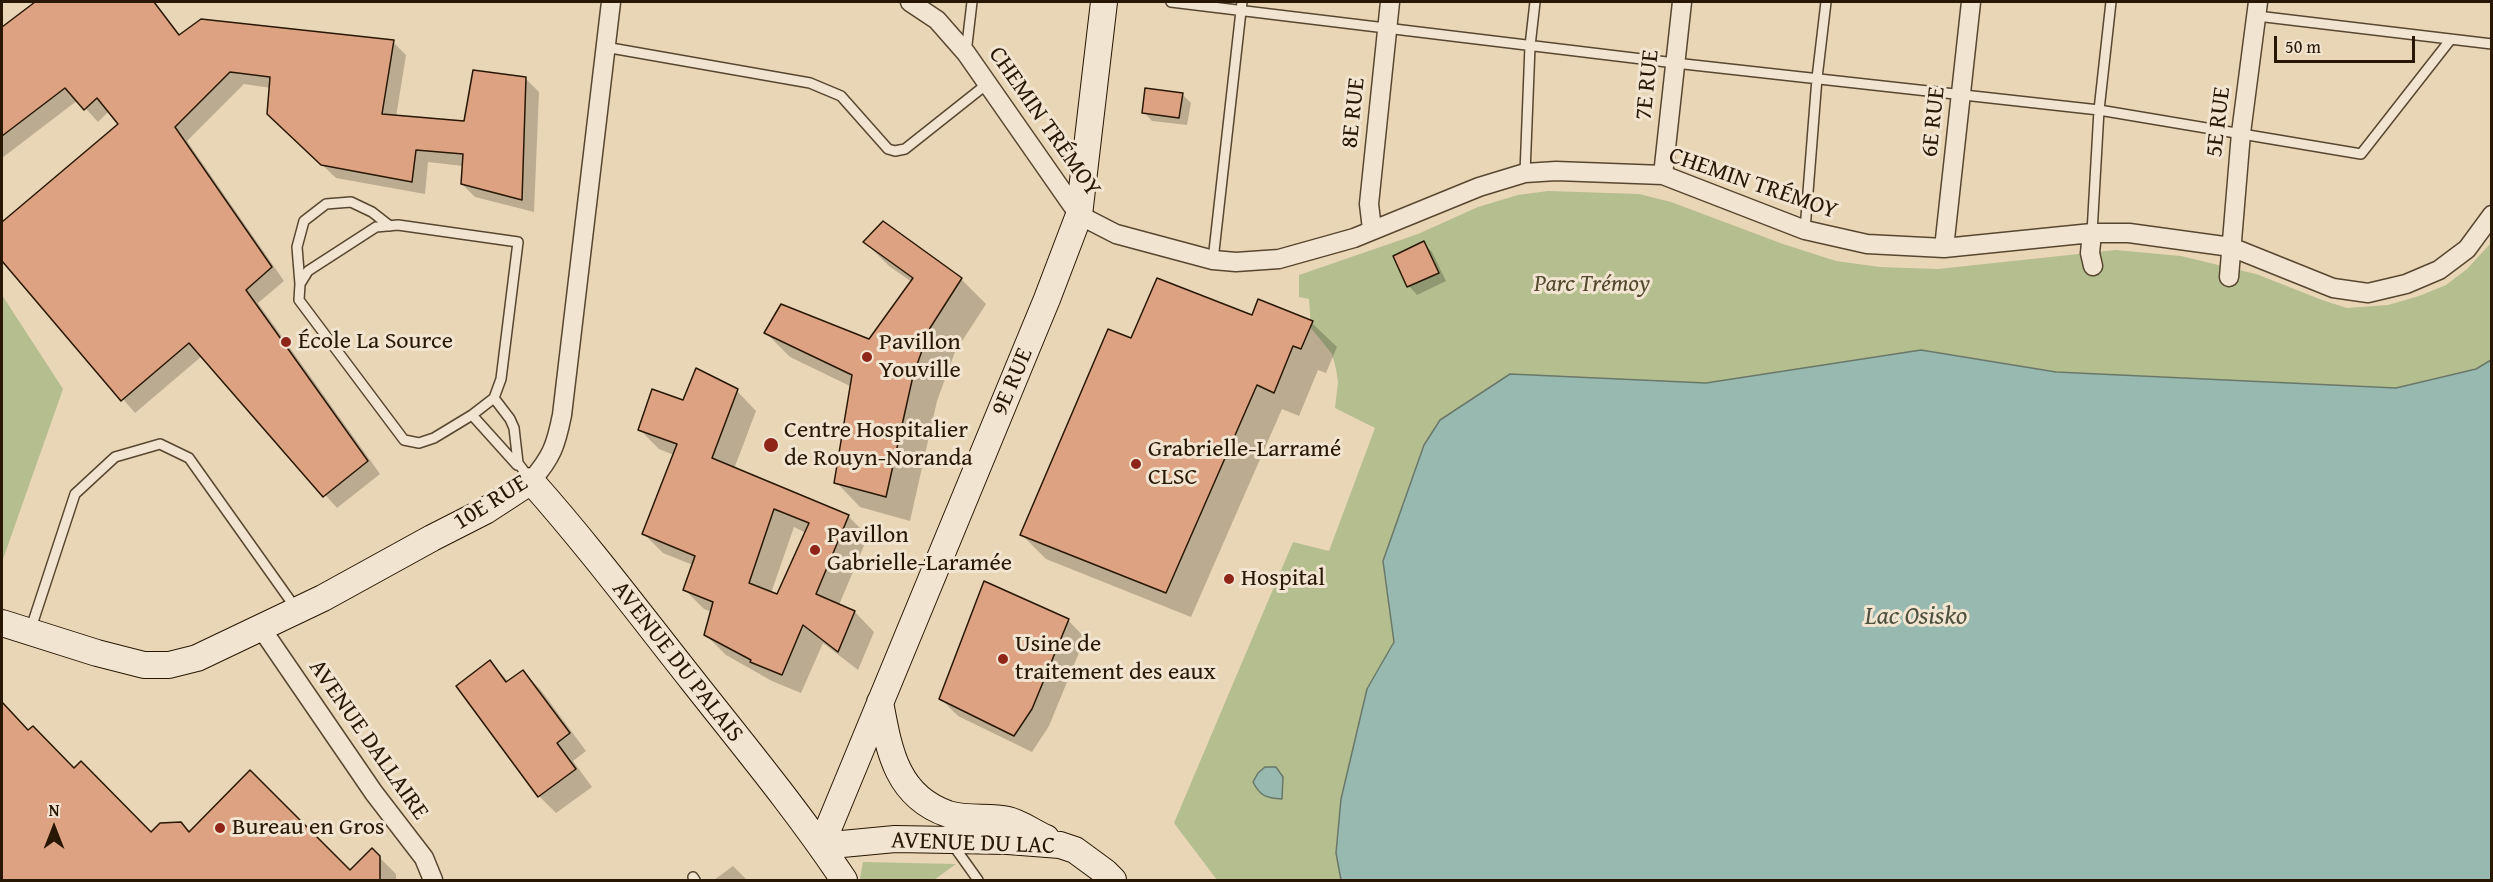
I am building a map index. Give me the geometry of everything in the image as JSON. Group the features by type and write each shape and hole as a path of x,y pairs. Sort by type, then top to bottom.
{"street":[{"name":"10E RUE","path":"2,623 144,665 169,665 197,658 298,610 485,511 531,481 545,465 556,444 562,415 611,2"},
{"name":"CHEMIN TRÉMOY","path":"910,2 937,20 966,53 1079,215 1116,234 1213,260 1236,262 1279,259 1354,238 1479,187 1525,173 1603,171 1663,175 1805,230 1867,244 1944,248 2092,233 2129,233 2231,247 2334,288 2368,293 2406,284 2439,270 2467,249 2492,216"},
{"name":"9E RUE","path":"821,846 1047,299 1079,215 1104,2"},
{"name":"8E RUE","path":"1372,229 1369,204 1390,2"},
{"name":"7E RUE","path":"1663,175 1682,2"},
{"name":"6E RUE","path":"1944,248 1971,2"},
{"name":"5E RUE","path":"2229,277 2241,133 2258,9"},
{"path":"2092,233 2090,253 2093,266"},
{"name":"AVENUE DU PALAIS","path":"531,481 586,546 821,846 844,880"},
{"name":"AVENUE DALLAIRE","path":"261,628 374,793 424,858 433,880"},
{"path":"880,702 888,744 902,779 920,800 950,814 1010,820 1060,845"},
{"name":"AVENUE DU LAC","path":"821,846 895,839 1008,841 1060,845 1075,850 1113,880"}],"lane":[{"path":"966,53 972,2"},
{"path":"1171,2 1241,6 1530,46 2098,110 2361,154 2451,39"},
{"path":"1525,173 1530,46 1535,2"},
{"path":"1805,230 1817,78 1826,2"},
{"path":"2092,233 2098,110 2111,2"},
{"path":"1213,260 1241,6"},
{"path":"2258,9 2492,44"},
{"path":"605,47 810,83 841,96 888,148 895,151 905,149 987,84"},
{"path":"300,284 308,271 376,227 390,226 518,242 501,378 494,398 472,415 434,438 419,443 404,440 299,300 297,247 304,221 326,204 351,202 372,212 390,226"},
{"path":"494,398 510,419 514,428 518,463 531,481"},
{"path":"472,415 531,481"},
{"path":"30,633 75,494 115,457 160,444 189,459 298,610"},
{"path":"950,841 978,880"}],"green space":[{"name":"Parc Trémoy","path":"1548,191 1639,194 1671,202 1783,244 1836,261 1880,267 1938,269 2116,250 2181,256 2256,274 2347,308 2388,305 2446,285 2467,269 2491,243 2491,360 2476,369 2396,388 2056,372 1921,350 1706,383 1510,374 1440,420 1424,445 1383,561 1394,642 1367,689 1341,799 1336,853 1341,880 1217,880 1174,823 1293,542 1329,551 1375,428 1335,408 1338,382 1332,354 1311,328 1309,299 1299,297 1299,275 1418,234 1478,207 1518,195"},
{"path":"2,295 63,389 2,562"},
{"path":"863,862 956,864 934,880 862,880 860,878"}],"water":[{"name":"Lac Osisko","path":"1921,350 2056,372 2396,388 2476,369 2491,360 2491,880 1341,880 1336,853 1341,799 1367,689 1394,642 1383,561 1424,445 1440,420 1510,374 1706,383"},
{"path":"1265,767 1276,767 1283,777 1282,799 1264,795 1253,782"}],"building":[{"path":"35,2 154,2 179,35 201,19 394,40 382,114 464,121 473,70 526,77 522,200 461,184 463,154 416,150 412,182 321,165 267,114 270,77 230,72 175,127 272,267 246,290 368,461 323,497 189,343 121,401 2,261 2,222 118,124 97,98 84,110 65,88 2,136 2,27"},
{"path":"1145,88 1183,93 1179,118 1142,113"},
{"name":"Pavillon Youville","path":"883,221 962,278 930,328 913,376 886,497 834,483 852,375 764,333 781,304 869,339 913,278 863,242"},
{"path":"1424,241 1439,273 1407,287 1393,256"},
{"name":"Centre Hospitalier de Rouyn-Noranda","path":"1157,278 1252,315 1258,299 1313,321 1301,349 1293,346 1274,393 1257,385 1166,593 1020,535 1108,329 1131,338"},
{"path":"696,368 738,389 712,458 849,515 816,594 855,611 838,652 803,625 782,675 750,662 751,660 704,635 713,602 683,590 695,556 642,534 677,444 638,430 652,389 683,400","holes":["774,509 809,523 777,594 749,583"]},
{"name":"Usine de traitement des eaux","path":"984,581 1069,619 1032,709 1014,736 939,699"},
{"path":"490,660 506,682 523,670 570,733 557,743 576,769 538,797 456,686"},
{"path":"2,702 28,730 33,726 74,768 81,761 151,832 160,823 181,822 189,832 250,770 350,870 372,848 380,856 380,880 2,880"}],"place":[{"name":"École La Source","path":"286,342"},
{"name":"Pavillon Youville","path":"867,357"},
{"name":"Centre Hospitalier de Rouyn-Noranda","path":"771,445"},
{"name":"Grabrielle-Larramé CLSC","path":"1136,464"},
{"name":"Pavillon Gabrielle-Laramée","path":"815,550"},
{"name":"Hospital","path":"1229,579"},
{"name":"Usine de traitement des eaux","path":"1003,659"},
{"name":"Bureau en Gros","path":"220,828"}]}
